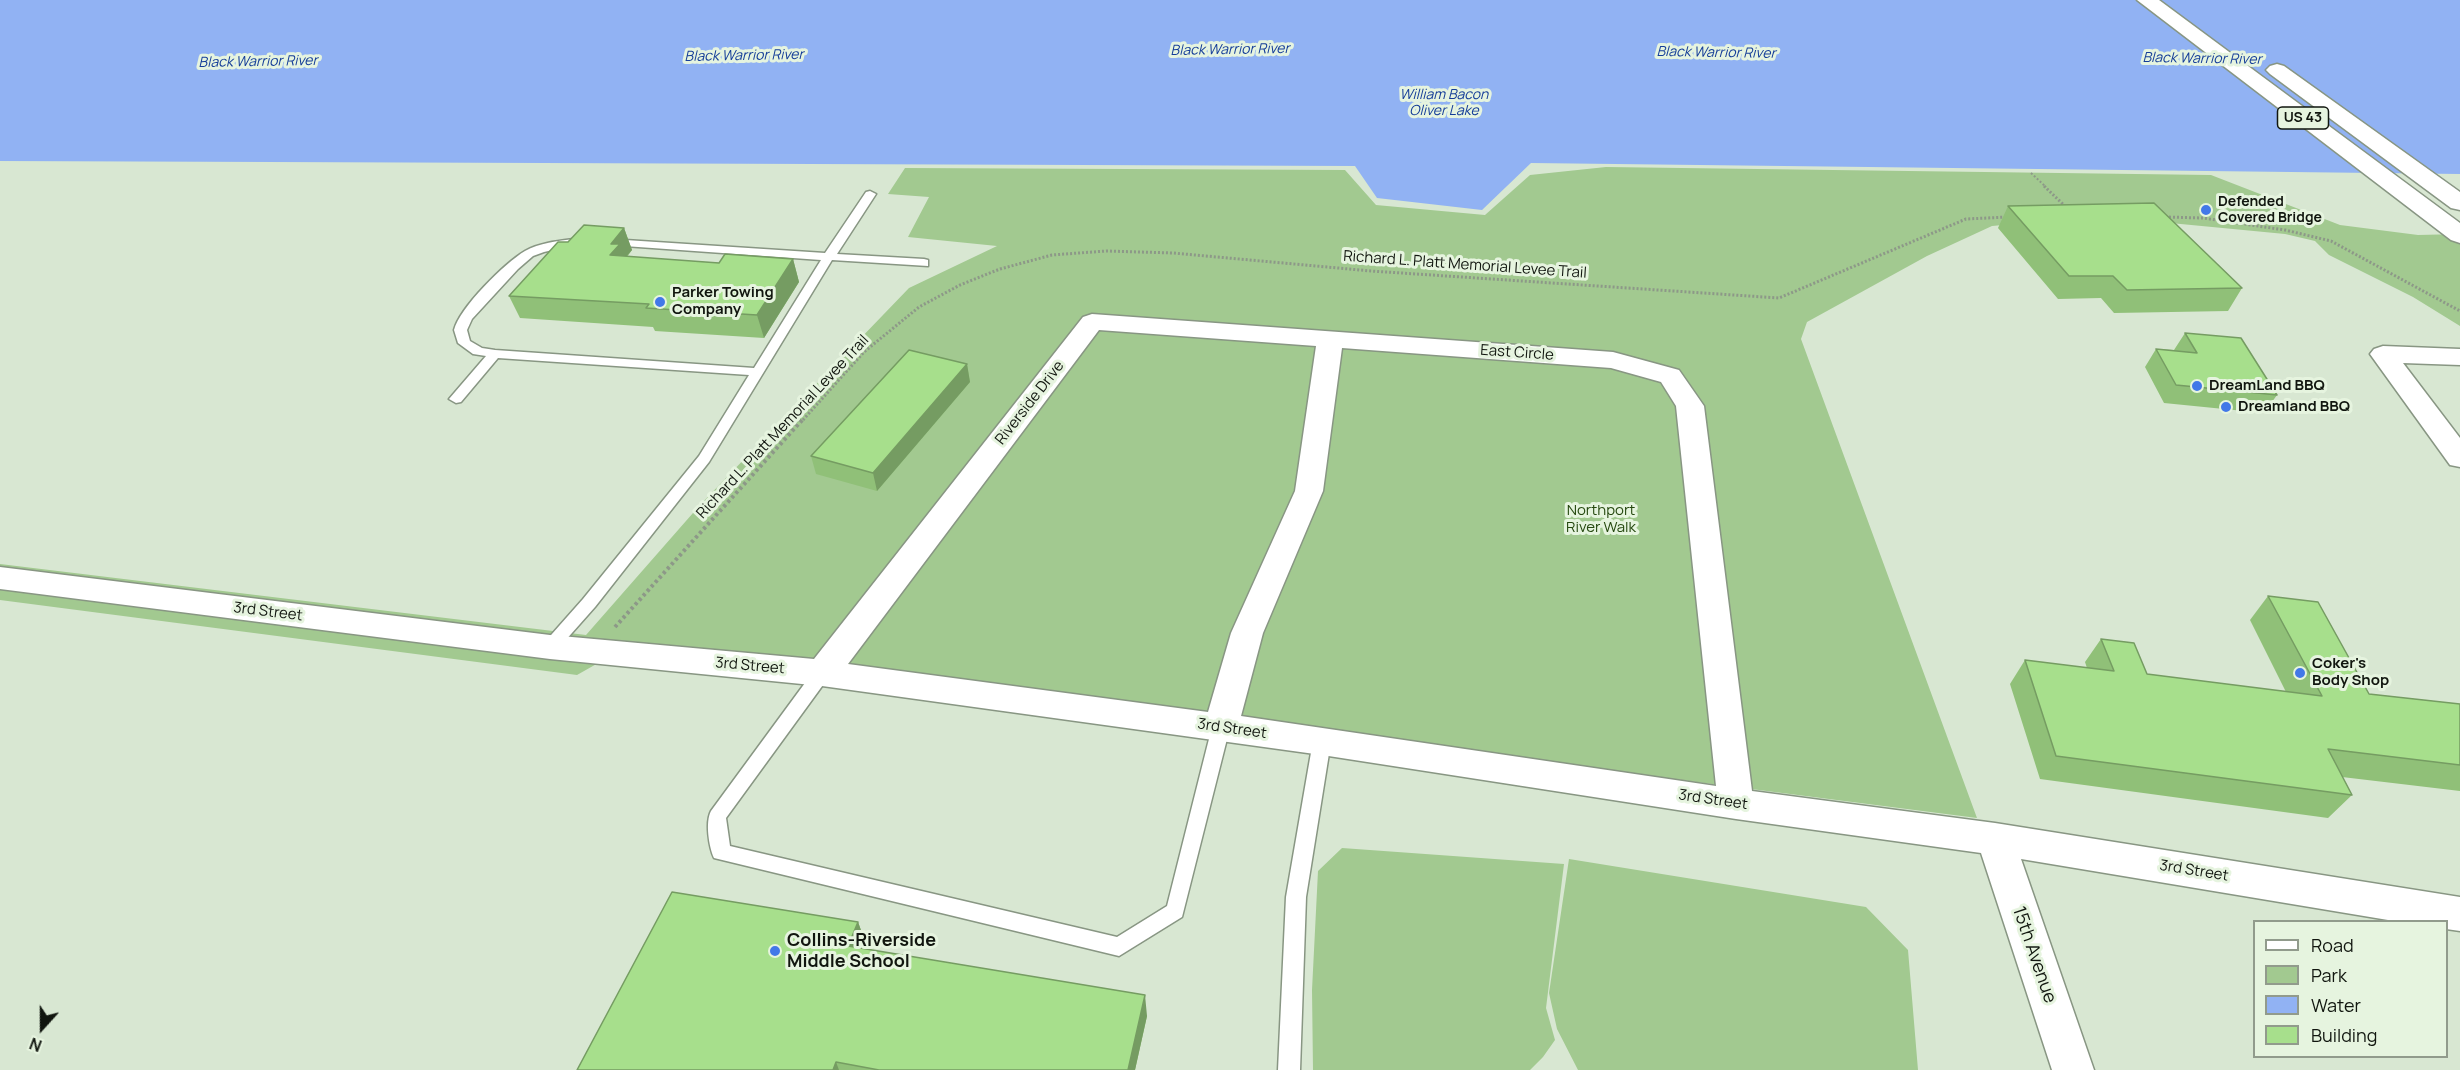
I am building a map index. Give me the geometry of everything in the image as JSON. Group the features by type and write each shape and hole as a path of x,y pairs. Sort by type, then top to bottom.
{"highway":[{"name":"US 43","path":"2147,0 2460,235"},
{"path":"2181,0 2210,21"},
{"name":"US 43","path":"2258,56 2460,203"}],"street":[{"name":"Riverside Drive","path":"822,673 1092,322 1330,340"},
{"path":"1221,727 1247,633 1309,491 1330,340"},
{"name":"East Circle","path":"1330,340 1613,360 1670,376 1690,406 1736,804"},
{"path":"2460,357 2383,354 2460,459"},
{"name":"3rd Street","path":"0,578 592,652 822,673 1221,727 1736,804 1995,839 2460,914"},
{"name":"15th Avenue","path":"1995,839 2073,1070"}],"lane":[{"path":"550,647 589,603 704,459 870,194"},
{"path":"759,372 495,354 478,351 464,343 460,333 472,310 528,255 558,244 594,241 924,263"},
{"path":"456,399 495,354"},
{"path":"822,673 717,816 721,852 1119,947 1175,911 1221,727"},
{"path":"1289,1070 1296,897 1322,741"}],"path":[{"path":"2031,173 2072,212 2060,213"},
{"name":"Richard L. Platt Memorial Levee Trail","path":"592,652 864,352 919,307 960,285 1000,269 1052,255 1106,251 1173,253 1371,271 1779,298 1966,219 2013,216"},
{"path":"2155,216 2250,225 2285,230 2331,241 2460,311"}],"green space":[{"name":"Northport River Walk","path":"1606,167 2211,175 2340,225 2418,235 2460,234 2460,326 2413,297 2329,255 2315,241 2285,234 2160,222 2069,219 1992,226 1927,256 1807,322 1801,339 1977,818 630,645 577,675 0,600 0,564 586,635 700,505 909,288 997,246 908,237 929,197 888,194 905,168 1345,170 1376,205 1485,215 1530,175"},
{"path":"1342,848 1564,864 1546,1008 1555,1040 1530,1070 1313,1070 1312,990 1318,871"},
{"path":"1569,859 1866,907 1908,950 1918,1070 1578,1070 1557,1029 1549,993"}],"water":[{"name":"William Bacon Oliver Lake","path":"0,0 2460,0 2460,174 1531,163 1482,210 1377,198 1355,166 0,161"}],"building":[{"path":"2154,203 2242,288 2127,290 2113,276 2069,276 2008,206"},
{"path":"584,225 624,228 611,244 620,244 610,255 719,263 725,254 793,259 757,315 646,308 649,304 509,296 558,242 568,242"},
{"path":"2185,333 2241,338 2277,395 2176,385 2156,349 2197,353"},
{"path":"909,350 967,364 873,473 811,456"},
{"path":"2268,596 2318,602 2369,694 2460,704 2460,765 2328,749 2352,795 2056,756 2025,660 2114,671 2101,639 2134,643 2147,674 2322,696"},
{"path":"672,892 858,922 848,946 1145,995 1128,1070 879,1070 836,1062 833,1070 577,1070"}],"place":[{"name":"Defended Covered Bridge","path":"2206,210"},
{"name":"Parker Towing Company","path":"660,302"},
{"name":"DreamLand BBQ","path":"2197,386"},
{"name":"Dreamland BBQ","path":"2226,407"},
{"name":"Coker's Body Shop","path":"2300,673"},
{"name":"Collins-Riverside Middle School","path":"775,951"}],"water label":[{"name":"Black Warrior River","path":"1230,50"},
{"name":"Black Warrior River","path":"1716,53"},
{"name":"Black Warrior River","path":"744,56"},
{"name":"Black Warrior River","path":"2202,59"},
{"name":"Black Warrior River","path":"258,62"}]}
